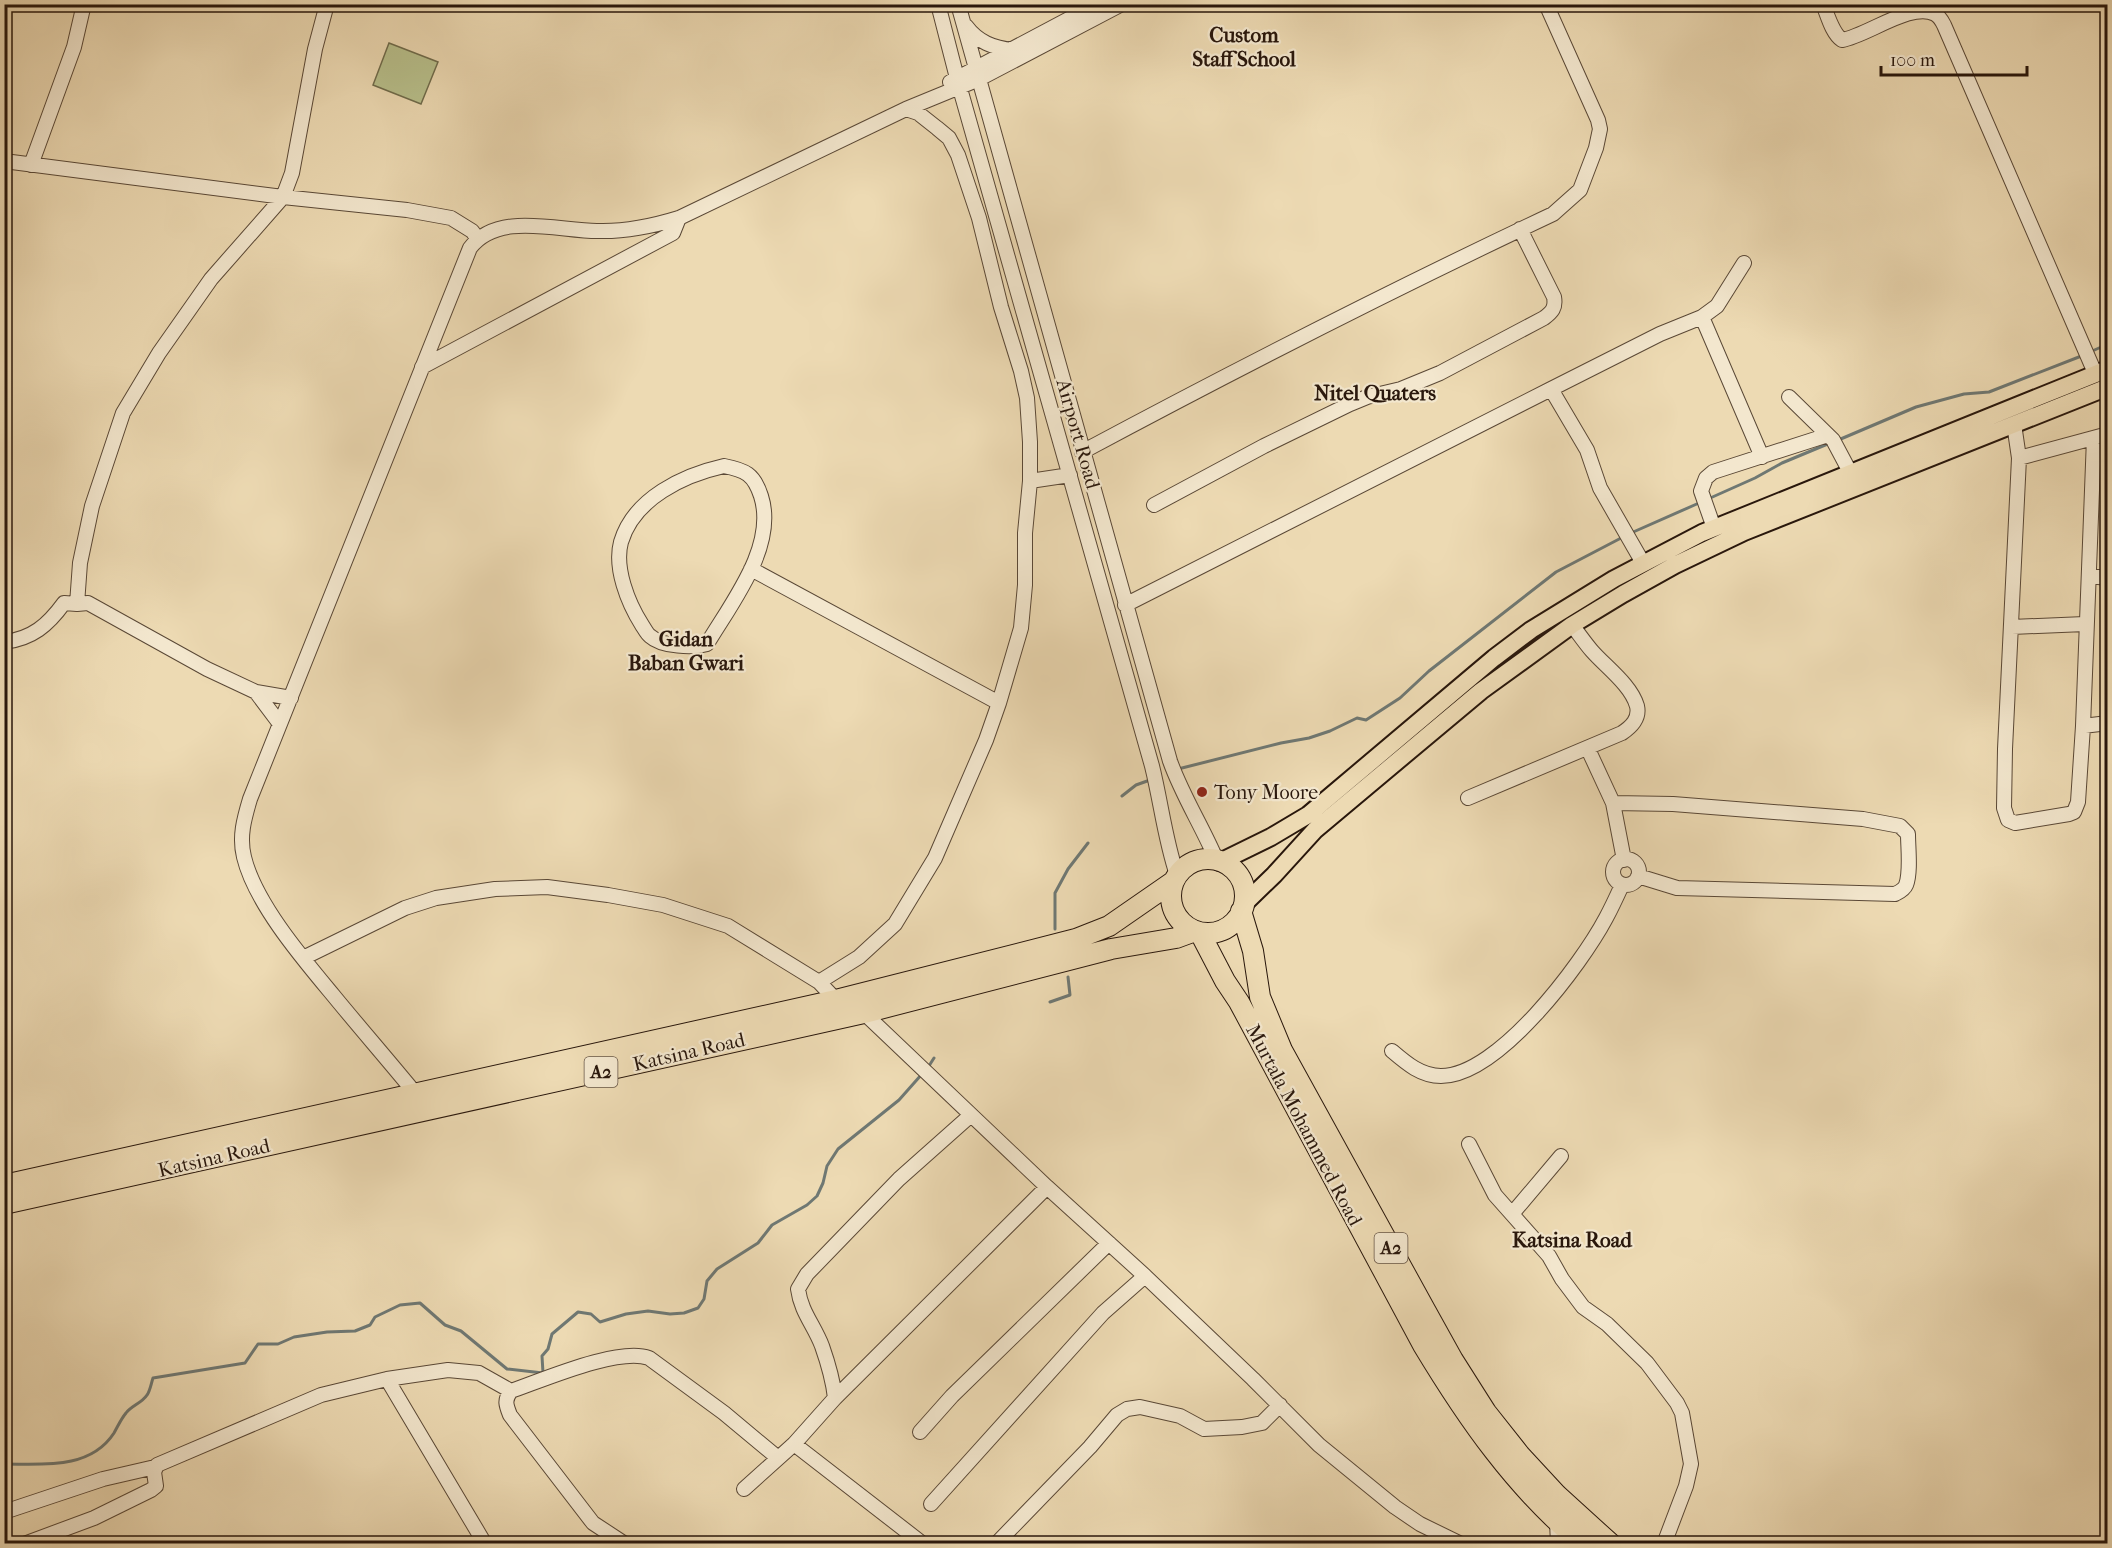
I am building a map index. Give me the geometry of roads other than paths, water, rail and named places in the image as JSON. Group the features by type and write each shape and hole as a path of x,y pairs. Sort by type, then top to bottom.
{"highway":[{"name":"A2","path":"1218,860 1233,869 1241,879 1245,891 1243,908 1233,923 1222,930 1198,932 1182,922 1174,912 1171,899 1176,878 1191,863 1218,860"},
{"name":"Katsina Road","path":"4,1204 836,1000 1093,934 1109,926 1176,878"},
{"name":"Murtala Mohammed Road","path":"1243,908 1260,997 1278,1040 1453,1360 1486,1412 1520,1455 1557,1495 1611,1544"},
{"name":"Murtala Mohammed Road","path":"1198,932 1423,1345 1451,1392 1479,1433 1511,1472 1557,1522 1583,1544"},
{"name":"Katsina Road","path":"4,1185 864,1013 1111,949 1198,932"}],"main road":[{"path":"1218,860 1271,837 1308,815 1494,658 1572,604 1643,563 1714,528 1850,472 2094,363"},
{"path":"1243,908 1315,830 1481,691 1572,625 1623,594 1675,565 1744,532 2108,387"}],"street":[{"path":"31,165 74,47 84,4"},
{"name":"Airport Road","path":"938,4 958,82 1152,766 1159,792 1168,850 1176,878"},
{"name":"Airport Road","path":"958,4 1170,761 1179,786 1218,860"},
{"path":"978,73 1013,50 1097,4"},
{"path":"418,1103 281,927 258,890 245,860 242,840 245,814 467,255 478,239 489,232 508,227 524,226 598,232 639,227 679,218 908,108 922,97 978,73 1002,66 1122,4"},
{"path":"1082,452 1220,378 1553,214 1580,190 1600,133 1598,120 1546,4"},
{"path":"1823,4 1833,27 1842,40 1907,14 1925,11 1938,16 2094,363"},
{"path":"77,604 80,563 92,506 123,413 159,353 211,279 283,197 292,173 325,5"},
{"path":"963,22 980,40 989,45 1013,50"},
{"path":"986,104 993,82 1002,66"},
{"path":"819,982 859,957 895,924 935,858 986,741 1021,628 1025,585 1025,533 1030,481 1030,430 1021,371 1000,307 979,218 958,155 949,138 918,113 908,108"},
{"path":"4,161 283,197 407,210 451,218 472,231 478,239"},
{"path":"423,367 673,234 679,218"},
{"path":"1154,505 1264,446 1350,404 1367,397 1401,389 1440,373 1544,318 1553,311 1556,304 1520,229"},
{"path":"1125,605 1551,388 1660,334 1702,317 1717,306 1744,263"},
{"path":"1702,317 1762,457"},
{"path":"1551,388 1587,450 1600,488 1643,563"},
{"path":"1789,397 1833,441 1850,472"},
{"path":"2014,424 2019,458 2004,808 2011,823 2074,812 2078,802 2083,726 2085,624 2101,436 2019,458"},
{"path":"1714,528 1701,492 1703,484 1713,472 1762,457 1833,441"},
{"path":"724,466 743,470 756,483 765,513 760,546 751,569 708,644 696,647 674,645 650,636 637,617 622,578 619,559 621,541 634,518 653,497 682,479 724,466"},
{"path":"1030,481 1070,475"},
{"path":"751,569 999,703"},
{"path":"2089,576 2108,578"},
{"path":"4,642 20,640 32,635 55,616 64,603 88,603 207,669 256,692 291,698"},
{"path":"2012,627 2085,624"},
{"path":"1468,798 1588,749 1632,726 1637,715 1637,707 1625,686 1590,649 1572,625"},
{"path":"256,692 280,724"},
{"path":"2083,726 2108,723"},
{"path":"1588,749 1613,803 1624,860"},
{"path":"1613,803 1673,804 1863,819 1900,826 1908,834 1909,856 1906,885 1894,894 1677,888 1638,876"},
{"path":"1392,1051 1415,1069 1438,1076 1451,1076 1482,1061 1540,1010 1581,958 1606,919 1623,885 1634,882 1638,876 1636,864 1629,860 1615,865 1613,873 1616,880 1623,885"},
{"path":"303,958 405,908 436,898 495,889 547,887 663,905 728,926 819,982 836,1000"},
{"path":"864,1013 1047,1187 1145,1276 1319,1445 1395,1508 1420,1524 1461,1544"},
{"path":"835,1398 822,1344 800,1304 798,1289 807,1274 899,1179 971,1115"},
{"path":"1469,1144 1495,1195 1550,1256 1582,1307 1607,1324 1641,1357 1677,1403 1682,1413 1691,1464 1686,1486 1664,1544"},
{"path":"1512,1214 1561,1156"},
{"path":"744,1489 794,1444 835,1398 1047,1187"},
{"path":"920,1432 952,1396 1109,1243"},
{"path":"931,1504 1103,1313 1145,1276"},
{"path":"624,1543 593,1523 530,1441 508,1409 506,1397 511,1391 594,1363 639,1354 649,1358 724,1413 778,1458"},
{"path":"4,1512 103,1479 155,1467 321,1395 387,1379 448,1370 479,1373 511,1391"},
{"path":"387,1379 485,1544"},
{"path":"996,1544 1090,1447 1117,1415 1127,1409 1140,1407 1180,1416 1204,1429 1242,1427 1262,1423 1280,1405"},
{"path":"794,1444 923,1544"},
{"path":"24,1544 94,1518 151,1490 156,1486 157,1481 155,1467"},
{"path":"1557,1522 1558,1544"}],"waterway":[{"path":"2090,352 2108,344"},
{"path":"1836,441 1916,407 1964,394 1989,392 2084,355"},
{"path":"1708,499 1782,463 1830,443"},
{"path":"1631,533 1699,503"},
{"path":"1178,769 1309,738 1357,718 1366,720 1400,698 1429,671 1556,572 1623,537"},
{"path":"1122,796 1136,785 1150,780"},
{"path":"1055,929 1055,893 1068,869 1088,843"},
{"path":"1050,1002 1070,995 1068,977"},
{"path":"927,1069 934,1058"},
{"path":"4,1464 49,1464 79,1459 92,1453 104,1445 128,1411 145,1398 153,1378 245,1363 258,1344 278,1344 294,1337 327,1332 355,1331 370,1325 375,1317 400,1305 420,1303 445,1325 461,1331 507,1369 543,1373 542,1356 548,1349 552,1334 578,1312 591,1314 600,1322 626,1314 648,1311 684,1313 698,1308 704,1299 707,1281 717,1269 758,1243 772,1225 807,1205 817,1196 827,1166 838,1149 899,1100 922,1074"}],"place":[{"name":"Tony Moore","path":"1202,792"}],"district":[{"name":"Custom Staff School","path":"1244,47"},
{"name":"Nitel Quaters","path":"1375,393"},
{"name":"Gidan Baban Gwari","path":"686,651"},
{"name":"Katsina Road","path":"1572,1240"}]}
